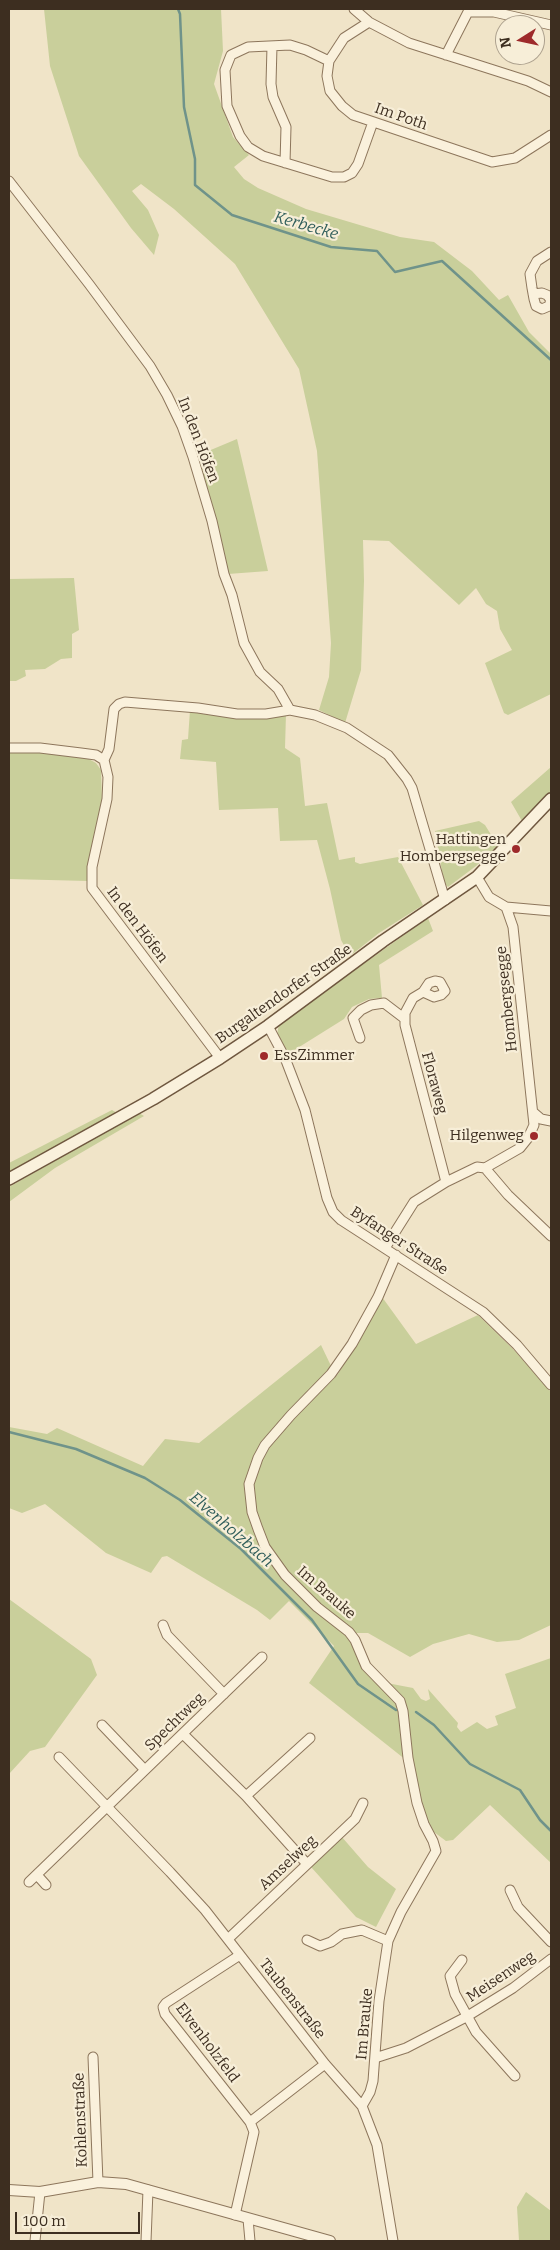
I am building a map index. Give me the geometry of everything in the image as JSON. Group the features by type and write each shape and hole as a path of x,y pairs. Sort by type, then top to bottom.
{"main road":[{"name":"Burgaltendorfer Straße","path":"9,1179 87,1137 220,1058 268,1026 383,942 477,877 551,799"}],"street":[{"path":"354,9 369,22 409,43 528,81 551,92"},
{"path":"446,55 467,10 494,12 551,25"},
{"path":"369,22 344,38 329,61 290,45 248,46 231,55 226,70 227,106 240,136 248,147 262,156 332,177 344,177 352,173 358,164 373,122"},
{"path":"272,46 271,84 273,96 286,127 285,163"},
{"name":"Im Poth","path":"329,61 327,76 330,91 342,106 353,115 492,162 515,158 551,135"},
{"name":"In den Höfen","path":"9,182 90,284 150,366 167,395 182,426 193,458 212,521 224,574 232,595 244,643 260,672 278,689 290,710"},
{"path":"533,294 530,278 532,268 541,258 551,252"},
{"name":"In den Höfen","path":"220,1058 92,888 92,867 107,799 108,777 104,760 109,749 114,709 119,704 125,702 198,708 238,714 266,714 290,710 315,715 347,728 372,743 402,770 412,788 445,900"},
{"path":"9,748 40,748 81,753 96,755 104,760"},
{"path":"477,877 489,896 506,907 551,911"},
{"name":"Hombergsegge","path":"506,907 513,928 529,1086 534,1114"},
{"path":"405,1019 405,1013 413,998 423,992"},
{"path":"360,1038 353,1018 361,1010 371,1005 384,1003 405,1019"},
{"name":"Floraweg","path":"405,1019 446,1182"},
{"name":"Byfanger Straße","path":"268,1026 285,1058 303,1103 313,1135 327,1198 333,1212 341,1220 484,1312 518,1345 551,1385"},
{"path":"534,1114 541,1119 551,1121"},
{"path":"385,1248 414,1202 446,1182 477,1167 485,1168 520,1148 525,1143 534,1125 534,1114"},
{"path":"485,1168 508,1195 551,1236"},
{"name":"Im Brauke","path":"362,2106 370,2092 376,2058 379,2001 388,1941 401,1912 436,1851 434,1841 424,1824 417,1803 408,1758 403,1711 394,1693 366,1666 355,1640 349,1632 317,1607 284,1575 265,1547 252,1512 249,1484 258,1458 265,1445 331,1374 352,1344 378,1297 396,1255"},
{"name":"Spechtweg","path":"163,1625 168,1635 224,1694"},
{"name":"Spechtweg","path":"106,1806 262,1657"},
{"name":"Spechtweg","path":"102,1725 145,1770"},
{"path":"183,1734 246,1796 307,1864"},
{"path":"246,1796 310,1738"},
{"name":"Taubenstraße","path":"59,1757 170,1872 228,1939 325,2064 362,2106 377,2145 393,2241"},
{"name":"Amselweg","path":"228,1939 355,1819 363,1803"},
{"path":"29,1882 106,1806"},
{"path":"37,1875 46,1885"},
{"name":"Meisenweg","path":"510,1890 518,1907 551,1942"},
{"path":"307,1940 320,1946 331,1942 342,1934 362,1930 388,1941"},
{"name":"Elvenholzfeld","path":"235,2215 254,2132 250,2122 165,2014 163,2007 240,1955"},
{"name":"Meisenweg","path":"376,2058 406,2048 466,2017 513,1988 551,1959"},
{"name":"Meisenweg","path":"462,1960 450,1976 455,1994 466,2017 488,2048 515,2076"},
{"name":"Kohlenstraße","path":"93,2057 98,2182"},
{"path":"250,2122 325,2064"},
{"name":"Kohlenstraße","path":"9,2190 40,2192 98,2182 126,2184 330,2241"},
{"path":"146,2241 148,2190"},
{"path":"35,2241 40,2192"},
{"path":"248,2219 250,2241"}],"green space":[{"path":"44,9 221,9 223,51 214,84 233,137 249,155 234,167 244,179 258,188 306,209 400,237 434,242 472,271 499,300 508,295 529,332 551,354 551,694 508,715 504,713 485,663 512,650 500,629 497,611 486,604 476,588 459,605 389,541 363,540 364,581 361,670 345,723 319,710 329,677 331,643 317,451 299,369 235,264 174,209 141,184 132,191 148,210 159,235 154,255 131,228 79,156 50,66"},
{"path":"237,439 268,571 228,574 194,457"},
{"path":"74,578 79,630 72,634 72,658 61,659 45,669 25,670 26,676 16,681 9,681 9,579"},
{"path":"190,710 286,714 285,748 300,758 305,806 327,803 339,860 355,857 355,862 360,864 398,857 423,905 379,933 350,956 341,940 317,840 280,841 278,808 219,810 216,762 180,759 182,740 188,739"},
{"path":"9,751 42,751 87,758 96,763 101,770 102,799 88,881 9,879"},
{"path":"551,767 551,794 522,821 511,802"},
{"path":"479,821 485,825 498,846 476,866 448,887 444,883 435,831"},
{"path":"428,918 433,931 379,965 382,998 369,999 352,1007 344,1019 288,1054 277,1035 279,1024"},
{"path":"112,1110 122,1116 9,1179 9,1163"},
{"path":"139,1113 144,1116 55,1168 9,1202 9,1187"},
{"path":"382,1297 416,1344 478,1315 514,1350 551,1392 551,1625 519,1640 497,1642 469,1634 433,1644 410,1657 368,1633 354,1633 318,1605 285,1573 266,1546 253,1511 251,1486 259,1459 302,1408 338,1374"},
{"path":"321,1345 332,1368 272,1431 247,1486 264,1548 341,1627 393,1695 401,1711 406,1760 309,1683 334,1646 289,1601 270,1620 257,1610 167,1556 162,1557 151,1573 106,1553 45,1504 22,1513 9,1508 9,1427 47,1434 57,1428 143,1466 165,1439 199,1443"},
{"path":"9,1599 91,1659 97,1675 45,1747 30,1751 9,1774"},
{"path":"551,1658 551,1863 490,1805 453,1840 446,1841 434,1832 418,1802 405,1702 387,1683 413,1688 421,1699 426,1701 430,1699 428,1689 458,1723 457,1727 461,1732 477,1722 487,1729 498,1725 495,1716 516,1708 505,1674"},
{"path":"341,1836 368,1867 396,1889 376,1927 356,1917 311,1867"},
{"path":"526,2192 551,2211 551,2241 519,2241 517,2207"}],"waterway":[{"name":"Kerbecke","path":"178,9 180,14 184,107 195,159 195,185 232,215 331,247 377,251 395,272 442,261 551,360"},
{"name":"Elvenholzbach","path":"9,1432 76,1449 145,1478 180,1500 241,1549 312,1620 358,1684 396,1710"},
{"name":"Elvenholzbach","path":"416,1712 434,1725 470,1764 520,1790 540,1820 551,1831"}],"place":[{"name":"Hattingen Hombergsegge","path":"516,849"},
{"name":"EssZimmer","path":"264,1056"},
{"name":"Hilgenweg","path":"534,1136"}]}
